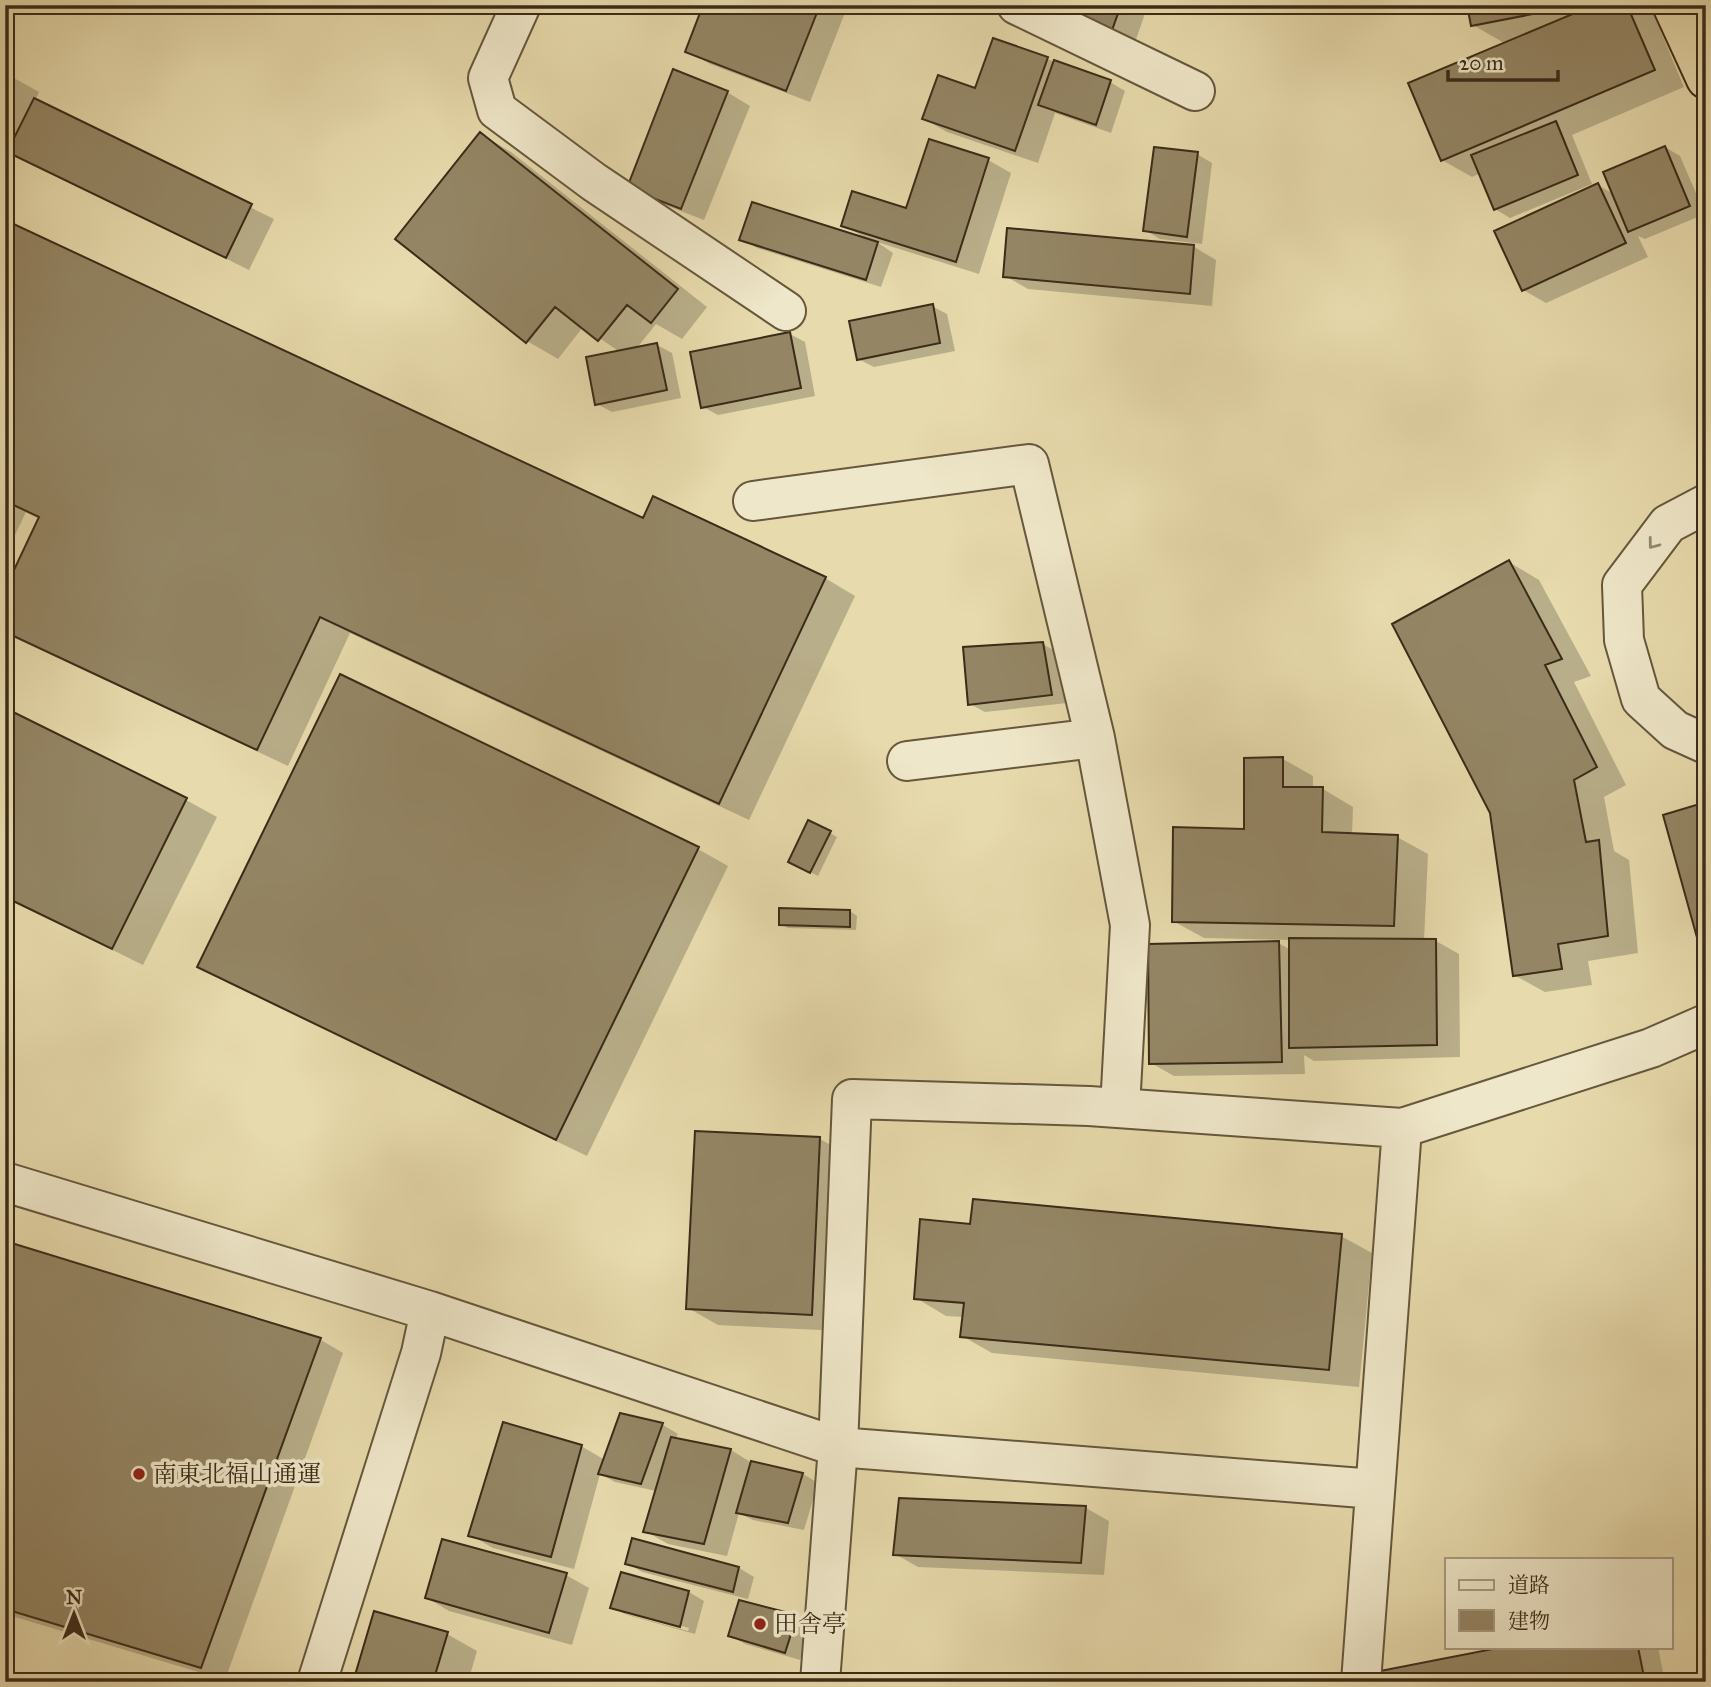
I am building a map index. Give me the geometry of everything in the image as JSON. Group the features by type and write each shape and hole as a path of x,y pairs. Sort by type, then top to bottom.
{"highway":[{"path":"1672,5 1706,79"}],"street":[{"path":"521,5 488,78 497,110 594,182 786,311"},
{"path":"1017,5 1195,91"},
{"path":"752,501 1029,464 1095,738 1130,925 1120,1108"},
{"path":"1706,504 1668,524 1622,585 1624,640 1641,699 1675,730 1706,744"},
{"path":"907,761 1095,738"},
{"path":"820,1682 838,1447 852,1099 1120,1108 1402,1128 1651,1048 1706,1024"},
{"path":"1361,1682 1402,1128"},
{"path":"5,1182 430,1311 838,1447 1375,1489"},
{"path":"317,1682 421,1353 430,1311"}],"building":[{"path":"703,5 820,5 786,91 685,52"},
{"path":"1073,5 1121,5 1111,33 1068,18"},
{"path":"1467,5 1558,5 1559,9 1471,26"},
{"path":"1594,5 1627,5 1655,70 1441,161 1408,83"},
{"path":"993,38 1048,57 1015,151 922,119 938,75 975,88"},
{"path":"1054,60 1111,80 1096,125 1038,105"},
{"path":"673,69 728,91 681,209 627,188"},
{"path":"34,98 252,204 226,258 7,152"},
{"path":"1556,121 1578,175 1494,210 1471,155"},
{"path":"480,132 678,289 651,323 627,305 598,341 555,307 526,343 395,239"},
{"path":"929,139 989,158 956,262 841,226 852,191 906,208"},
{"path":"1665,146 1690,206 1628,232 1603,172"},
{"path":"1154,147 1198,152 1187,237 1143,231"},
{"path":"1598,183 1626,243 1522,291 1494,231"},
{"path":"752,202 878,242 866,280 739,240"},
{"path":"5,220 643,518 653,496 826,577 719,804 320,617 257,750 5,632 5,589 39,517 5,501"},
{"path":"1007,228 1194,245 1190,294 1003,277"},
{"path":"933,304 940,343 857,360 849,321"},
{"path":"790,332 801,388 701,408 690,352"},
{"path":"657,343 667,390 595,405 586,357"},
{"path":"1509,560 1562,659 1545,665 1597,767 1574,780 1586,842 1599,840 1608,936 1558,944 1562,969 1513,976 1490,813 1392,624"},
{"path":"1043,642 1052,695 968,705 963,647"},
{"path":"340,674 699,847 556,1140 197,967"},
{"path":"5,708 187,798 112,949 5,897"},
{"path":"1283,757 1283,787 1323,787 1322,832 1398,835 1394,926 1172,922 1173,827 1244,829 1244,758"},
{"path":"1706,802 1706,970 1663,815"},
{"path":"808,820 831,831 810,873 788,862"},
{"path":"779,908 850,910 850,927 779,925"},
{"path":"1289,938 1436,939 1437,1045 1289,1048"},
{"path":"1279,941 1282,1062 1149,1064 1148,944"},
{"path":"695,1131 820,1137 812,1315 686,1309"},
{"path":"973,1199 1342,1234 1329,1370 960,1337 964,1303 914,1299 920,1219 970,1224"},
{"name":"南東北福山通運","path":"5,1241 321,1338 201,1668 5,1609"},
{"path":"620,1413 663,1423 641,1484 598,1474"},
{"path":"503,1422 582,1445 551,1557 468,1536"},
{"path":"671,1437 731,1449 704,1544 643,1532"},
{"path":"751,1461 803,1473 788,1523 736,1513"},
{"path":"899,1498 1086,1506 1081,1563 893,1555"},
{"path":"632,1538 739,1567 733,1592 625,1564"},
{"path":"442,1539 567,1573 549,1633 425,1598"},
{"path":"621,1572 689,1591 680,1627 610,1608"},
{"path":"739,1600 797,1615 785,1653 728,1636"},
{"path":"374,1611 448,1632 433,1682 353,1682"},
{"path":"1498,1648 1638,1648 1645,1682 1383,1682 1380,1671"}],"place":[{"name":"南東北福山通運","path":"139,1474"},
{"name":"田舎亭","path":"760,1624"}]}
